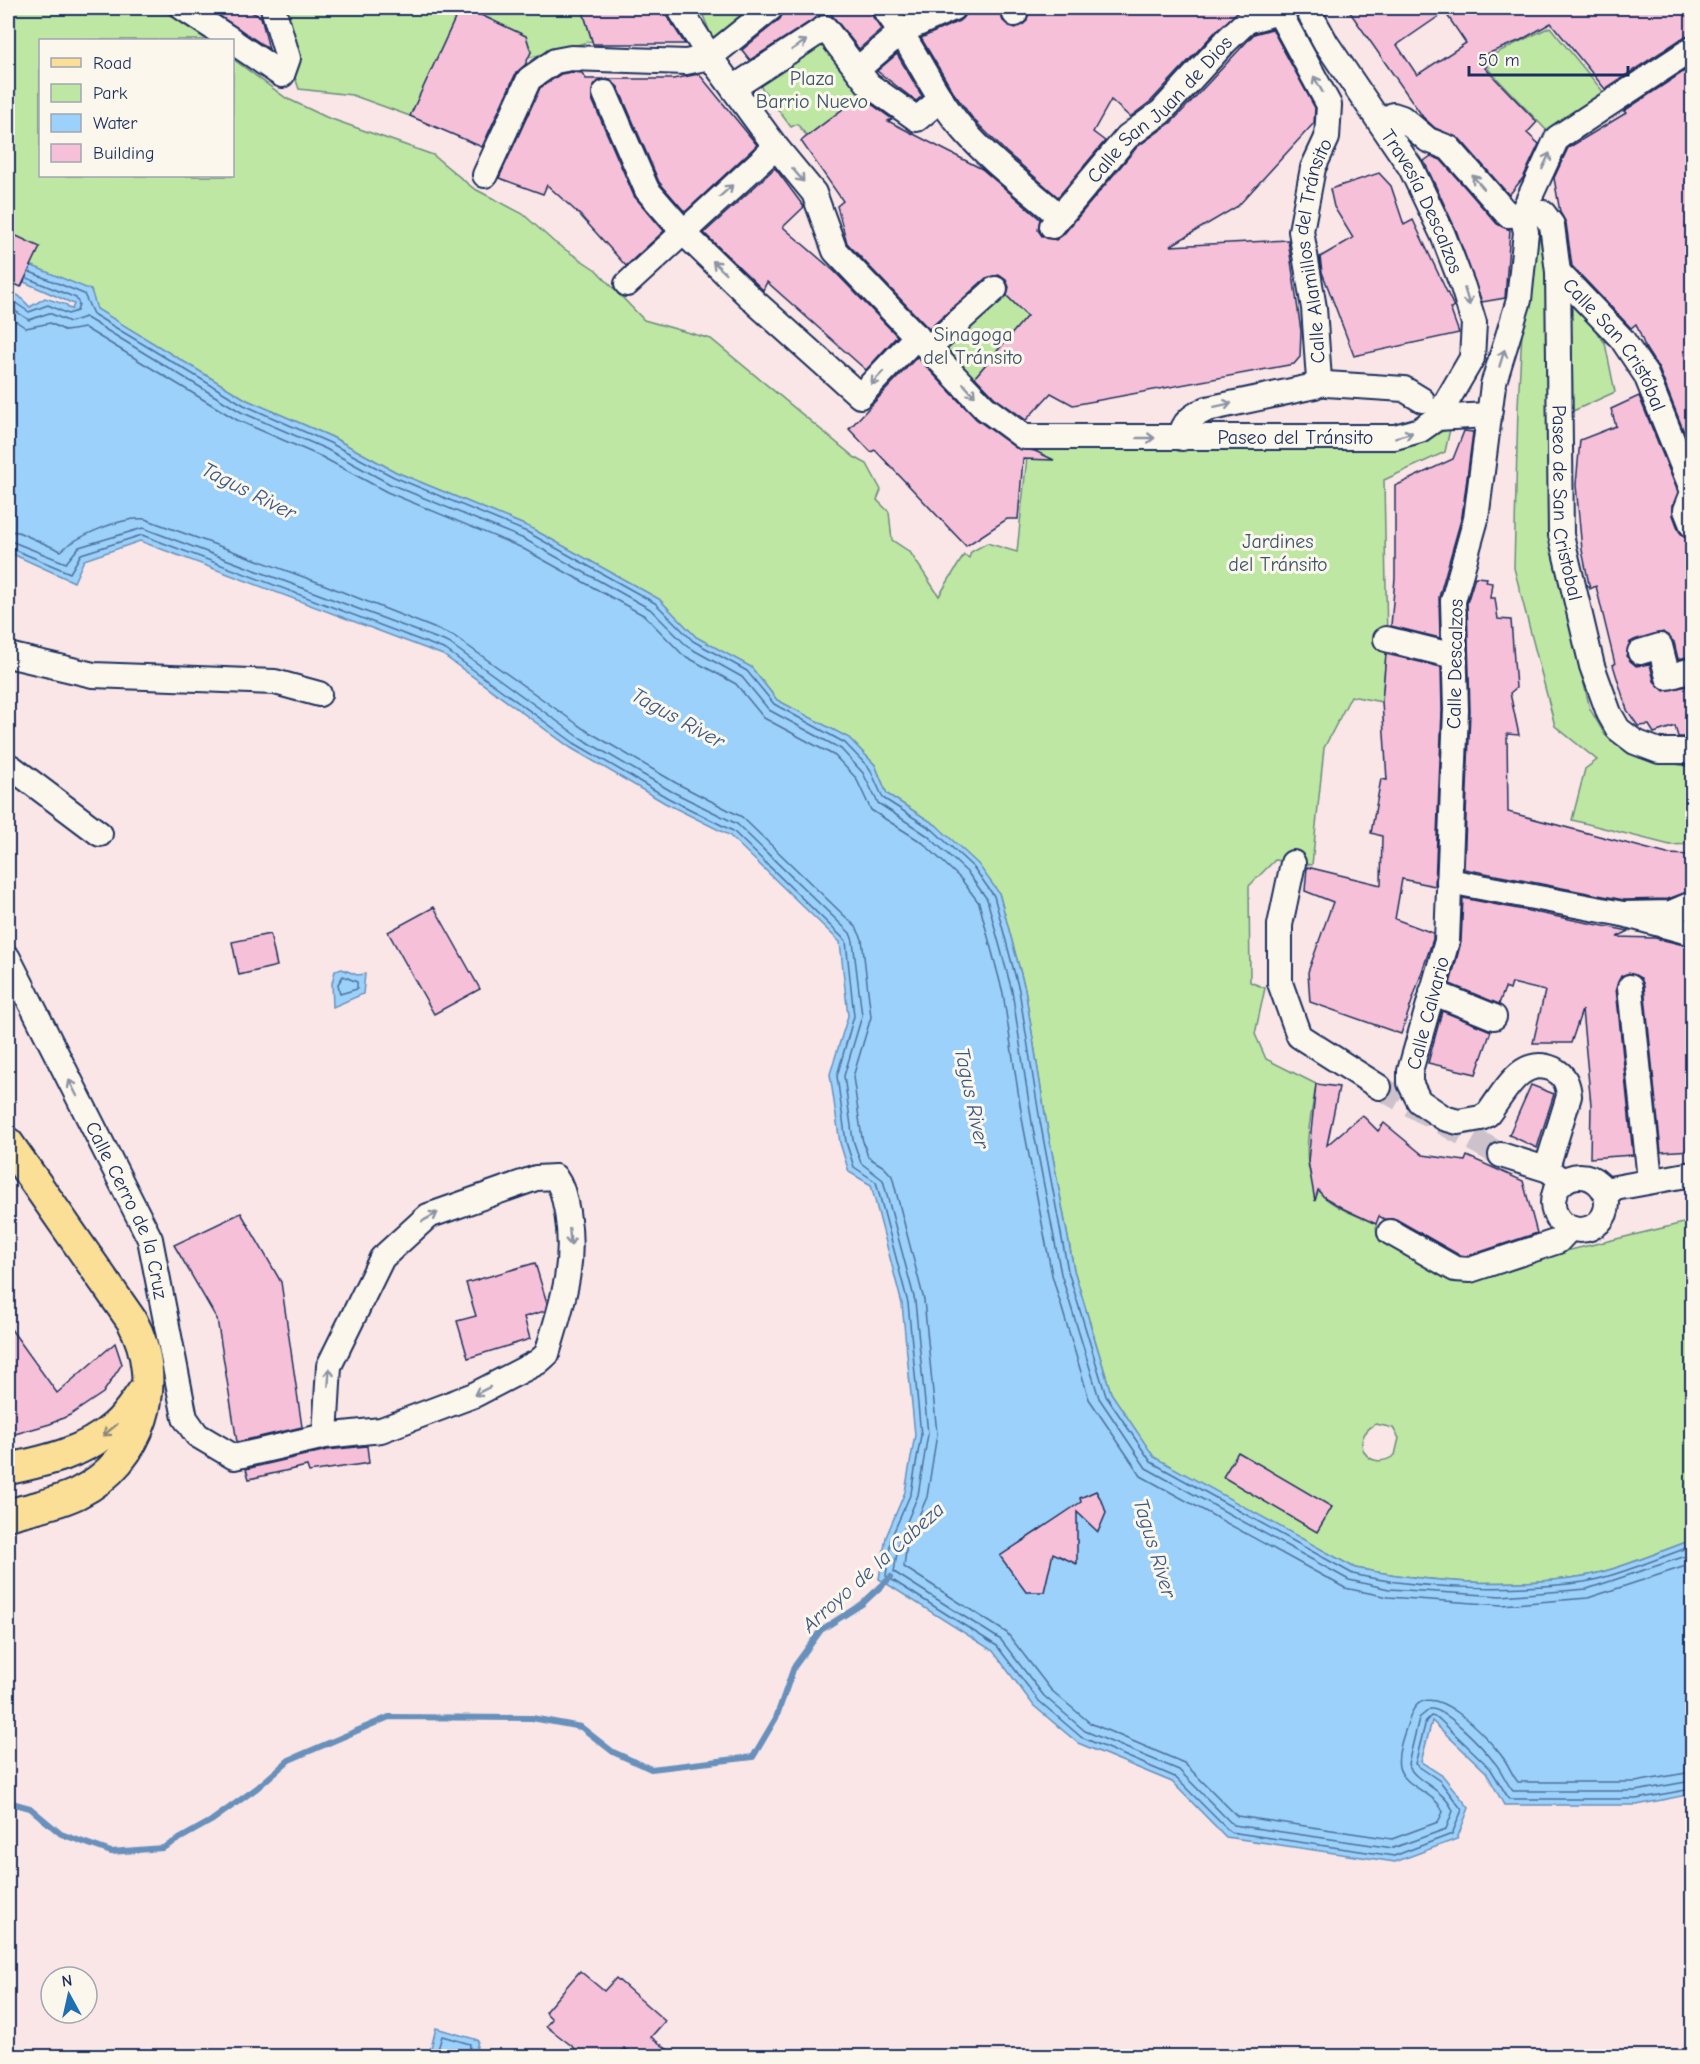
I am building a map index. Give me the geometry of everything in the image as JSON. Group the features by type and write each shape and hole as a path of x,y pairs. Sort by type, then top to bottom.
{"main road":[{"path":"8,1143 125,1310 144,1346 148,1385 142,1423 120,1461 89,1487 57,1501 8,1515"},
{"path":"8,1469 64,1456 97,1441 117,1425 148,1385"},
{"path":"8,1493 57,1501"}],"street":[{"path":"183,8 229,39"},
{"path":"234,42 282,75 288,58 273,8"},
{"name":"Paseo del Tránsito","path":"679,8 710,57 813,193 835,251 985,408 1024,437 1395,437 1420,430 1437,418 1487,415"},
{"path":"485,175 530,79 548,65 571,58 686,62 710,57 771,8"},
{"path":"733,88 825,28 869,85 917,119 938,95 902,31 885,8"},
{"path":"858,69 902,31 953,8"},
{"path":"1307,8 1326,43 1381,122"},
{"name":"Calle San Juan de Dios","path":"938,95 962,129 1055,221 1127,137 1161,112 1247,21 1280,10"},
{"name":"Calle Alamillos del Tránsito","path":"1182,438 1182,431 1191,417 1207,409 1315,386 1319,380 1314,308 1301,231 1313,168 1326,138 1329,105 1280,10"},
{"path":"1487,415 1493,385 1519,300 1526,232 1522,214 1557,138 1692,50"},
{"path":"605,93 647,190 683,230 756,303 860,396 923,341 995,289"},
{"name":"Travesía Descalzos","path":"1437,418 1472,358 1474,323 1443,235 1411,168 1381,122 1393,115 1402,118 1428,140 1449,148 1508,215 1522,214"},
{"path":"627,284 683,230 776,147"},
{"name":"Paseo de San Cristobal","path":"1522,214 1543,213 1552,225 1558,272 1561,535 1592,666 1609,713 1618,729 1635,742 1659,751 1692,751"},
{"name":"Calle San Cristóbal","path":"1558,272 1622,339 1646,375 1692,489"},
{"path":"1319,380 1326,384 1404,389 1422,400"},
{"name":"Calle Descalzos","path":"1449,881 1456,710 1453,601 1476,519 1488,435 1487,415"},
{"path":"1692,495 1686,510 1692,525"},
{"path":"1386,639 1454,656"},
{"path":"1640,652 1659,646 1668,677 1692,670"},
{"path":"8,655 93,675 275,682 319,694"},
{"path":"8,768 11,767 100,834"},
{"path":"1293,863 1280,926 1280,983 1299,1036 1379,1087"},
{"path":"1449,881 1623,914 1692,933"},
{"name":"Calle Calvario","path":"1449,881 1448,941 1410,1071 1410,1083 1419,1101 1444,1118 1458,1122 1475,1120 1488,1114 1523,1070 1541,1066 1560,1072 1568,1086 1569,1096 1551,1148 1556,1176"},
{"path":"1623,914 1671,913 1692,904"},
{"name":"Calle Cerro de la Cruz","path":"8,958 150,1239 185,1418 197,1435 234,1457 325,1436"},
{"path":"1630,987 1650,1180"},
{"path":"1432,992 1494,1017"},
{"path":"1501,1155 1556,1176 1570,1178 1585,1176 1593,1179 1604,1190 1607,1208 1597,1224 1580,1230 1570,1228 1558,1218 1553,1203 1556,1176"},
{"path":"1604,1190 1692,1174"},
{"path":"555,1177 562,1186 572,1240 567,1285 547,1354 538,1362 464,1399 381,1430 325,1436 329,1366 382,1258 428,1216 536,1178 555,1177"},
{"path":"1390,1232 1455,1269 1470,1270 1558,1241 1570,1228"},
{"path":"125,1310 160,1295"}],"green space":[{"name":"Jardines del Tránsito","path":"8,8 159,8 206,39 39,39 39,177 234,177 234,60 286,98 326,117 433,155 473,188 523,214 554,242 596,270 644,320 711,339 854,457 867,464 881,490 877,500 889,512 892,540 910,552 939,596 964,555 969,558 971,552 987,543 1017,552 1028,447 1399,445 1450,429 1445,452 1384,480 1387,642 1382,702 1351,696 1324,748 1312,865 1275,860 1249,886 1250,982 1265,988 1255,1034 1266,1059 1316,1084 1307,1158 1314,1185 1329,1201 1376,1224 1377,1236 1450,1277 1475,1279 1566,1251 1692,1221 1692,1540 1610,1570 1556,1580 1469,1582 1383,1573 1355,1568 1154,1458 1111,1393 1074,1270 1046,1120 1025,989 999,893 936,825 887,794 875,765 849,738 777,700 751,667 696,637 659,599 529,527 396,472 332,437 247,400 96,309 90,290 8,256","holes":["1376,1424 1393,1428 1399,1438 1395,1455 1385,1460 1377,1461 1369,1458 1364,1452 1363,1438 1367,1430"]},
{"path":"282,8 460,8 410,116 352,95 299,89 294,74"},
{"path":"466,8 582,8 592,41 528,58 531,52 526,36"},
{"path":"700,8 762,8 716,47"},
{"path":"1550,27 1605,94 1549,133 1488,69 1490,66 1486,58"},
{"name":"Plaza Barrio Nuevo","path":"826,41 867,91 807,136 797,124 791,127 758,83"},
{"path":"1538,228 1547,277 1553,557 1590,709 1605,735 1640,758 1692,767 1692,844 1670,845 1572,820 1585,769 1597,760 1555,726 1514,568 1523,313"},
{"name":"Sinagoga del Tránsito","path":"1001,290 1027,316 974,378 942,346"},
{"path":"1575,303 1605,343 1615,392 1573,411 1571,307"}],"water":[{"name":"Tagus River","path":"8,256 91,290 97,309 247,400 332,437 396,472 529,527 659,599 696,637 751,667 777,700 849,738 875,765 887,794 936,825 978,864 999,893 1025,989 1046,1120 1074,1270 1111,1393 1154,1457 1355,1568 1383,1573 1469,1582 1556,1580 1610,1570 1692,1540 1692,1794 1637,1805 1504,1805 1486,1772 1432,1721 1421,1762 1443,1776 1469,1808 1457,1839 1395,1862 1226,1837 1172,1782 1078,1743 1034,1706 993,1651 879,1579 886,1537 905,1492 915,1435 902,1304 871,1185 849,1172 840,1143 830,1074 848,1016 840,942 729,835 665,803 571,748 443,655 140,541 84,560 74,582 8,552 8,291 19,296 30,307 45,298 67,305 72,309 74,304 8,275"},
{"path":"342,969 357,975 365,974 363,994 333,1007 332,983 335,971"},
{"path":"436,2028 478,2040 475,2056 429,2056"}],"building":[{"path":"208,8 244,8 261,17 269,49"},
{"path":"460,8 466,8 526,36 531,52 525,65 516,73 482,147 410,116"},
{"path":"582,8 665,8 667,16 685,44 593,44"},
{"path":"785,8 870,8 872,16 882,29 859,49 828,10 750,60 742,50 780,19"},
{"path":"967,8 998,8 1003,21 1015,28 1027,21 1028,8 1243,8 1216,31 1151,101 1130,117 1111,100 1093,132 1105,141 1058,197 1006,152 973,119 953,92 921,38 959,21 965,16"},
{"path":"1347,8 1692,8 1692,35 1684,37 1605,89 1551,23 1521,40 1482,56 1487,66 1485,68 1537,122 1527,133 1539,144 1523,178 1509,195 1460,139 1435,128 1423,117","holes":["1445,12 1466,43 1417,75 1397,45"]},
{"path":"1272,29 1315,108 1314,123 1238,206 1170,246 1288,240 1301,331 1300,357 1294,364 1073,405 1051,393 1026,420 994,397 975,377 1027,316 1007,296 1009,287 1006,280 999,275 986,278 929,329 847,243 837,206 843,201 801,141 860,96 892,119 888,121 982,169 1040,219 1038,230 1042,236 1056,240 1063,235 1137,147 1172,122 1254,34"},
{"path":"897,54 922,96 916,101 877,71"},
{"path":"1692,66 1692,452 1659,369 1646,349 1636,324 1631,328 1572,266 1566,223 1560,212 1554,178 1568,148 1626,113 1624,111"},
{"path":"582,73 586,79 602,79 593,85 592,99 634,196 664,231 626,266 580,215 547,185 543,194 499,178 540,88 561,74"},
{"path":"699,74 757,145 685,212 659,182 618,87 608,79 673,79"},
{"path":"1431,156 1441,160 1497,224 1510,230 1505,298 1482,302 1456,230 1424,161"},
{"path":"775,168 804,207 783,227 835,272 897,336 866,370 767,282 763,290 704,233"},
{"path":"1379,173 1391,186 1404,225 1413,220 1454,307 1450,308 1459,333 1354,356 1322,272 1320,257 1353,238 1334,207 1330,189"},
{"path":"8,232 40,247 21,287 8,281"},
{"path":"917,357 976,419 1016,448 1035,451 1054,460 1023,459 1018,519 1007,519 966,546 875,450 871,452 849,429"},
{"path":"1639,396 1678,492 1673,505 1673,515 1679,531 1684,537 1691,539 1692,656 1678,659 1674,642 1663,632 1630,642 1626,656 1636,666 1650,664 1654,681 1664,691 1692,685 1692,737 1678,737 1675,726 1654,733 1649,725 1638,726 1627,710 1613,665 1615,664 1596,586 1590,589 1582,550 1576,485 1580,440 1616,426 1611,409"},
{"path":"1464,431 1473,432 1462,516 1439,597 1440,638 1391,626 1395,578 1395,486 1453,459"},
{"path":"1475,577 1487,578 1486,582 1492,583 1490,598 1495,598 1498,619 1511,620 1516,688 1510,693 1519,735 1507,734 1508,812 1667,854 1692,855 1692,890 1668,899 1624,900 1464,869 1470,711 1467,603"},
{"path":"1386,654 1441,667 1442,710 1435,886 1402,879 1395,919 1433,933 1433,939 1401,1034 1310,1002 1308,972 1333,902 1305,891 1307,867 1381,885 1382,836 1371,833 1381,779 1387,780 1382,702"},
{"path":"1463,898 1629,931 1617,937 1655,938 1692,947 1692,1150 1661,1152 1644,986 1641,978 1629,973 1621,976 1616,988 1633,1155 1590,1158 1591,1105 1582,1010 1571,1043 1533,1043 1545,991 1512,983 1510,990 1505,988 1499,1004 1450,984 1461,942"},
{"path":"434,907 480,989 434,1014 388,932"},
{"path":"270,934 277,966 239,975 232,942"},
{"path":"1442,1011 1491,1031 1476,1074 1428,1063"},
{"path":"1316,1084 1339,1087 1327,1145 1362,1115 1378,1131 1384,1123 1423,1155 1465,1161 1467,1156 1523,1181 1537,1233 1468,1256 1459,1255 1396,1219 1384,1219 1379,1216 1376,1224 1344,1209 1324,1197 1318,1190 1315,1201 1308,1161"},
{"path":"1531,1085 1554,1094 1537,1148 1509,1135"},
{"path":"241,1213 281,1282 302,1427 237,1442 217,1319 174,1245"},
{"path":"535,1263 547,1303 545,1311 524,1317 530,1339 468,1358 457,1321 476,1316 466,1283"},
{"path":"8,1325 57,1393 115,1343 122,1364 103,1393 70,1415 50,1424 8,1436"},
{"path":"367,1446 369,1463 309,1472 307,1466 249,1479 246,1469 327,1450"},
{"path":"1238,1452 1332,1507 1317,1532 1223,1477"},
{"path":"1096,1491 1106,1513 1098,1532 1077,1512 1077,1564 1053,1553 1044,1592 1026,1592 1000,1556 1081,1502 1080,1498"},
{"path":"580,1971 604,1991 616,1978 665,2021 651,2037 676,2056 634,2056 624,2048 618,2056 585,2056 546,2026 552,2019 545,2012"}],"waterway":[{"name":"Arroyo de la Cabeza","path":"8,1802 30,1808 61,1834 111,1852 163,1848 211,1821 257,1788 289,1760 389,1717 532,1718 581,1727 613,1752 651,1769 753,1757 776,1718 794,1667 821,1630 862,1604 891,1577"}],"tunnel":[{"path":"1379,1087 1501,1155"}]}
